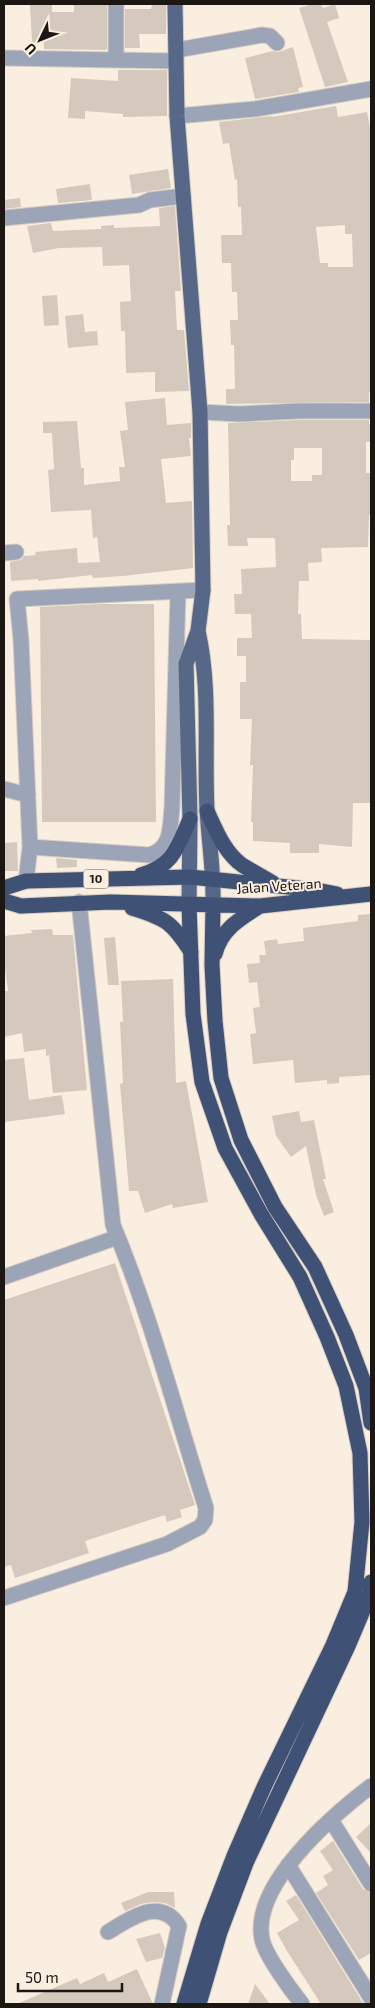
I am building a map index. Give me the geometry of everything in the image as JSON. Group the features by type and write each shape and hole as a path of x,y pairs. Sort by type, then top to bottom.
{"highway":[{"path":"207,811 231,855 241,864 280,887"},
{"path":"128,878 156,870 166,863 177,848 190,820"},
{"name":"10","path":"4,888 26,881 190,877 214,879"},
{"name":"Jalan Veteran","path":"214,879 317,890 348,896"},
{"name":"Jalan Veteran","path":"213,905 260,906 371,894"},
{"name":"10","path":"4,901 21,906 79,902 213,905"},
{"path":"111,902 154,914 165,920 180,934 192,953"},
{"path":"184,2004 208,1924 234,1856 264,1787 333,1645 355,1592 362,1522 360,1453 346,1386 328,1337 300,1277 261,1214 225,1148 202,1082 192,1014 192,953 189,905"},
{"path":"213,905 212,965 221,1078 241,1140 275,1207 314,1268 346,1335 366,1388 371,1423"},
{"path":"212,965 218,943 228,928 260,906"},
{"path":"199,2004 220,1932 246,1862 348,1646 370,1594 371,1582"}],"main road":[{"path":"175,4 177,116 200,412 203,590 198,630 186,664 190,820 189,905"},
{"path":"198,630 204,659 207,811 214,879 213,905"}],"street":[{"path":"116,4 116,60"},
{"path":"4,58 116,60 176,56 262,35 270,36 277,44"},
{"path":"177,116 255,109 371,89"},
{"path":"4,218 139,205 150,200 183,196"},
{"path":"200,412 239,414 322,410 371,411"},
{"path":"26,881 30,847 21,640 11,599 178,598 203,590"},
{"path":"178,598 201,606"},
{"path":"30,847 148,855 155,854 167,842 172,807 178,598"},
{"path":"4,789 28,795"},
{"path":"4,1598 167,1544 200,1527 205,1520 206,1508 129,1264 113,1225 79,902"},
{"path":"4,1277 118,1237"},
{"path":"302,2004 287,1985 263,1944 260,1928 265,1910 275,1886 288,1865 307,1842 371,1786"},
{"path":"331,1820 370,1880"},
{"path":"288,1865 371,1998"},
{"path":"108,1932 143,1912 158,1911 166,1913 175,1920 179,1926 162,2004"}],"building":[{"path":"30,4 52,4 52,12 74,12 74,4 107,4 107,49 44,49 44,43 32,43"},
{"path":"152,4 166,4 166,34 139,34 140,48 125,48 125,9 151,9"},
{"path":"312,4 321,4 323,8 335,4 339,18 327,22 348,82 325,87 299,8"},
{"path":"293,47 303,87 298,88 299,92 255,99 245,58 273,51 279,52"},
{"path":"118,70 167,70 167,116 123,117 123,114 85,111 85,119 68,118 71,78 118,81"},
{"path":"336,106 338,117 367,112 371,133 371,392 369,392 369,402 226,404 226,389 235,389 234,345 231,345 230,320 238,320 237,292 232,292 231,263 222,263 221,235 242,235 237,179 235,180 229,143 223,144 219,122 272,117","holes":["345,225 345,234 352,234 353,267 328,267 328,263 320,263 316,227"]},
{"path":"168,169 171,188 132,194 129,175"},
{"path":"90,184 92,200 58,203 56,189"},
{"path":"20,198 21,207 4,209 4,200"},
{"path":"175,206 181,291 175,291 177,330 184,330 189,391 155,392 155,372 126,373 125,331 121,331 120,302 131,301 129,265 103,266 102,247 59,248 33,253 27,226 51,223 53,231 101,229 101,226 114,225 114,228 160,226 159,208"},
{"path":"57,295 59,325 44,326 42,296"},
{"path":"83,314 85,332 97,331 98,345 68,348 65,316"},
{"path":"165,398 167,425 191,423 191,438 189,438 191,456 161,459 166,503 192,501 193,568 123,576 93,578 92,575 38,581 38,579 11,581 10,562 21,560 24,556 36,555 35,552 77,548 78,563 100,562 97,537 93,538 91,510 51,512 48,470 54,469 52,433 43,433 43,422 77,421 81,468 84,468 84,485 120,481 119,467 125,467 120,431 128,430 125,402"},
{"path":"298,420 369,420 369,424 371,424 371,442 366,442 366,473 371,473 371,515 369,515 368,547 321,548 322,562 308,563 309,581 299,581 298,614 301,614 302,639 370,640 371,803 353,803 352,847 319,844 319,853 290,853 290,843 253,841 253,822 251,822 253,765 250,765 252,719 240,719 240,682 246,682 246,656 237,656 237,638 252,638 251,614 235,614 234,594 242,594 241,569 276,567 275,538 247,538 248,546 228,546 227,525 230,525 228,423","holes":["294,448 322,448 322,475 312,475 312,481 291,481 291,460 294,460"]},
{"path":"154,604 156,822 42,822 40,607"},
{"path":"17,842 18,871 4,871 4,843"},
{"path":"56,858 77,860 77,867 57,868"},
{"path":"371,914 371,1075 339,1077 339,1083 327,1084 327,1080 295,1083 293,1060 253,1064 250,1034 256,1033 253,1008 260,1007 257,982 249,983 247,964 260,963 259,955 266,955 264,941 277,939 278,944 304,941 303,928 358,921 358,915"},
{"path":"52,929 53,935 73,935 87,1090 53,1093 49,1055 46,1056 46,1049 24,1052 22,1033 4,1037 4,991 8,991 4,961 4,936 32,933 31,930"},
{"path":"115,937 119,985 108,985 104,938"},
{"path":"173,979 176,1083 186,1081 208,1202 173,1208 172,1204 145,1213 138,1191 129,1191 120,1084 123,1083 120,1022 123,1022 121,981"},
{"path":"24,1058 29,1100 62,1095 65,1114 4,1122 4,1060"},
{"path":"299,1111 301,1122 314,1120 326,1179 323,1179 334,1212 324,1216 316,1195 306,1146 291,1157 276,1136 272,1116"},
{"path":"115,1263 195,1505 180,1510 182,1517 167,1522 165,1515 85,1541 89,1553 15,1578 11,1565 4,1567 4,1300"},
{"path":"371,1823 371,1853 356,1837"},
{"path":"333,1841 363,1889 371,1893 371,1953 359,1960 316,1893 328,1885 323,1876 333,1870 320,1851"},
{"path":"148,1892 174,1892 175,1908 165,1903 153,1902 141,1904 125,1911 121,1903"},
{"path":"296,1895 364,2004 321,2004 287,1951 277,1933 299,1920 286,1901"},
{"path":"160,1933 165,1948 162,1958 146,1962 136,1939"},
{"path":"137,1969 153,2004 17,2004 77,1978 80,1984 104,1973 108,1982"},
{"path":"255,1984 270,2004 248,2004"}]}
